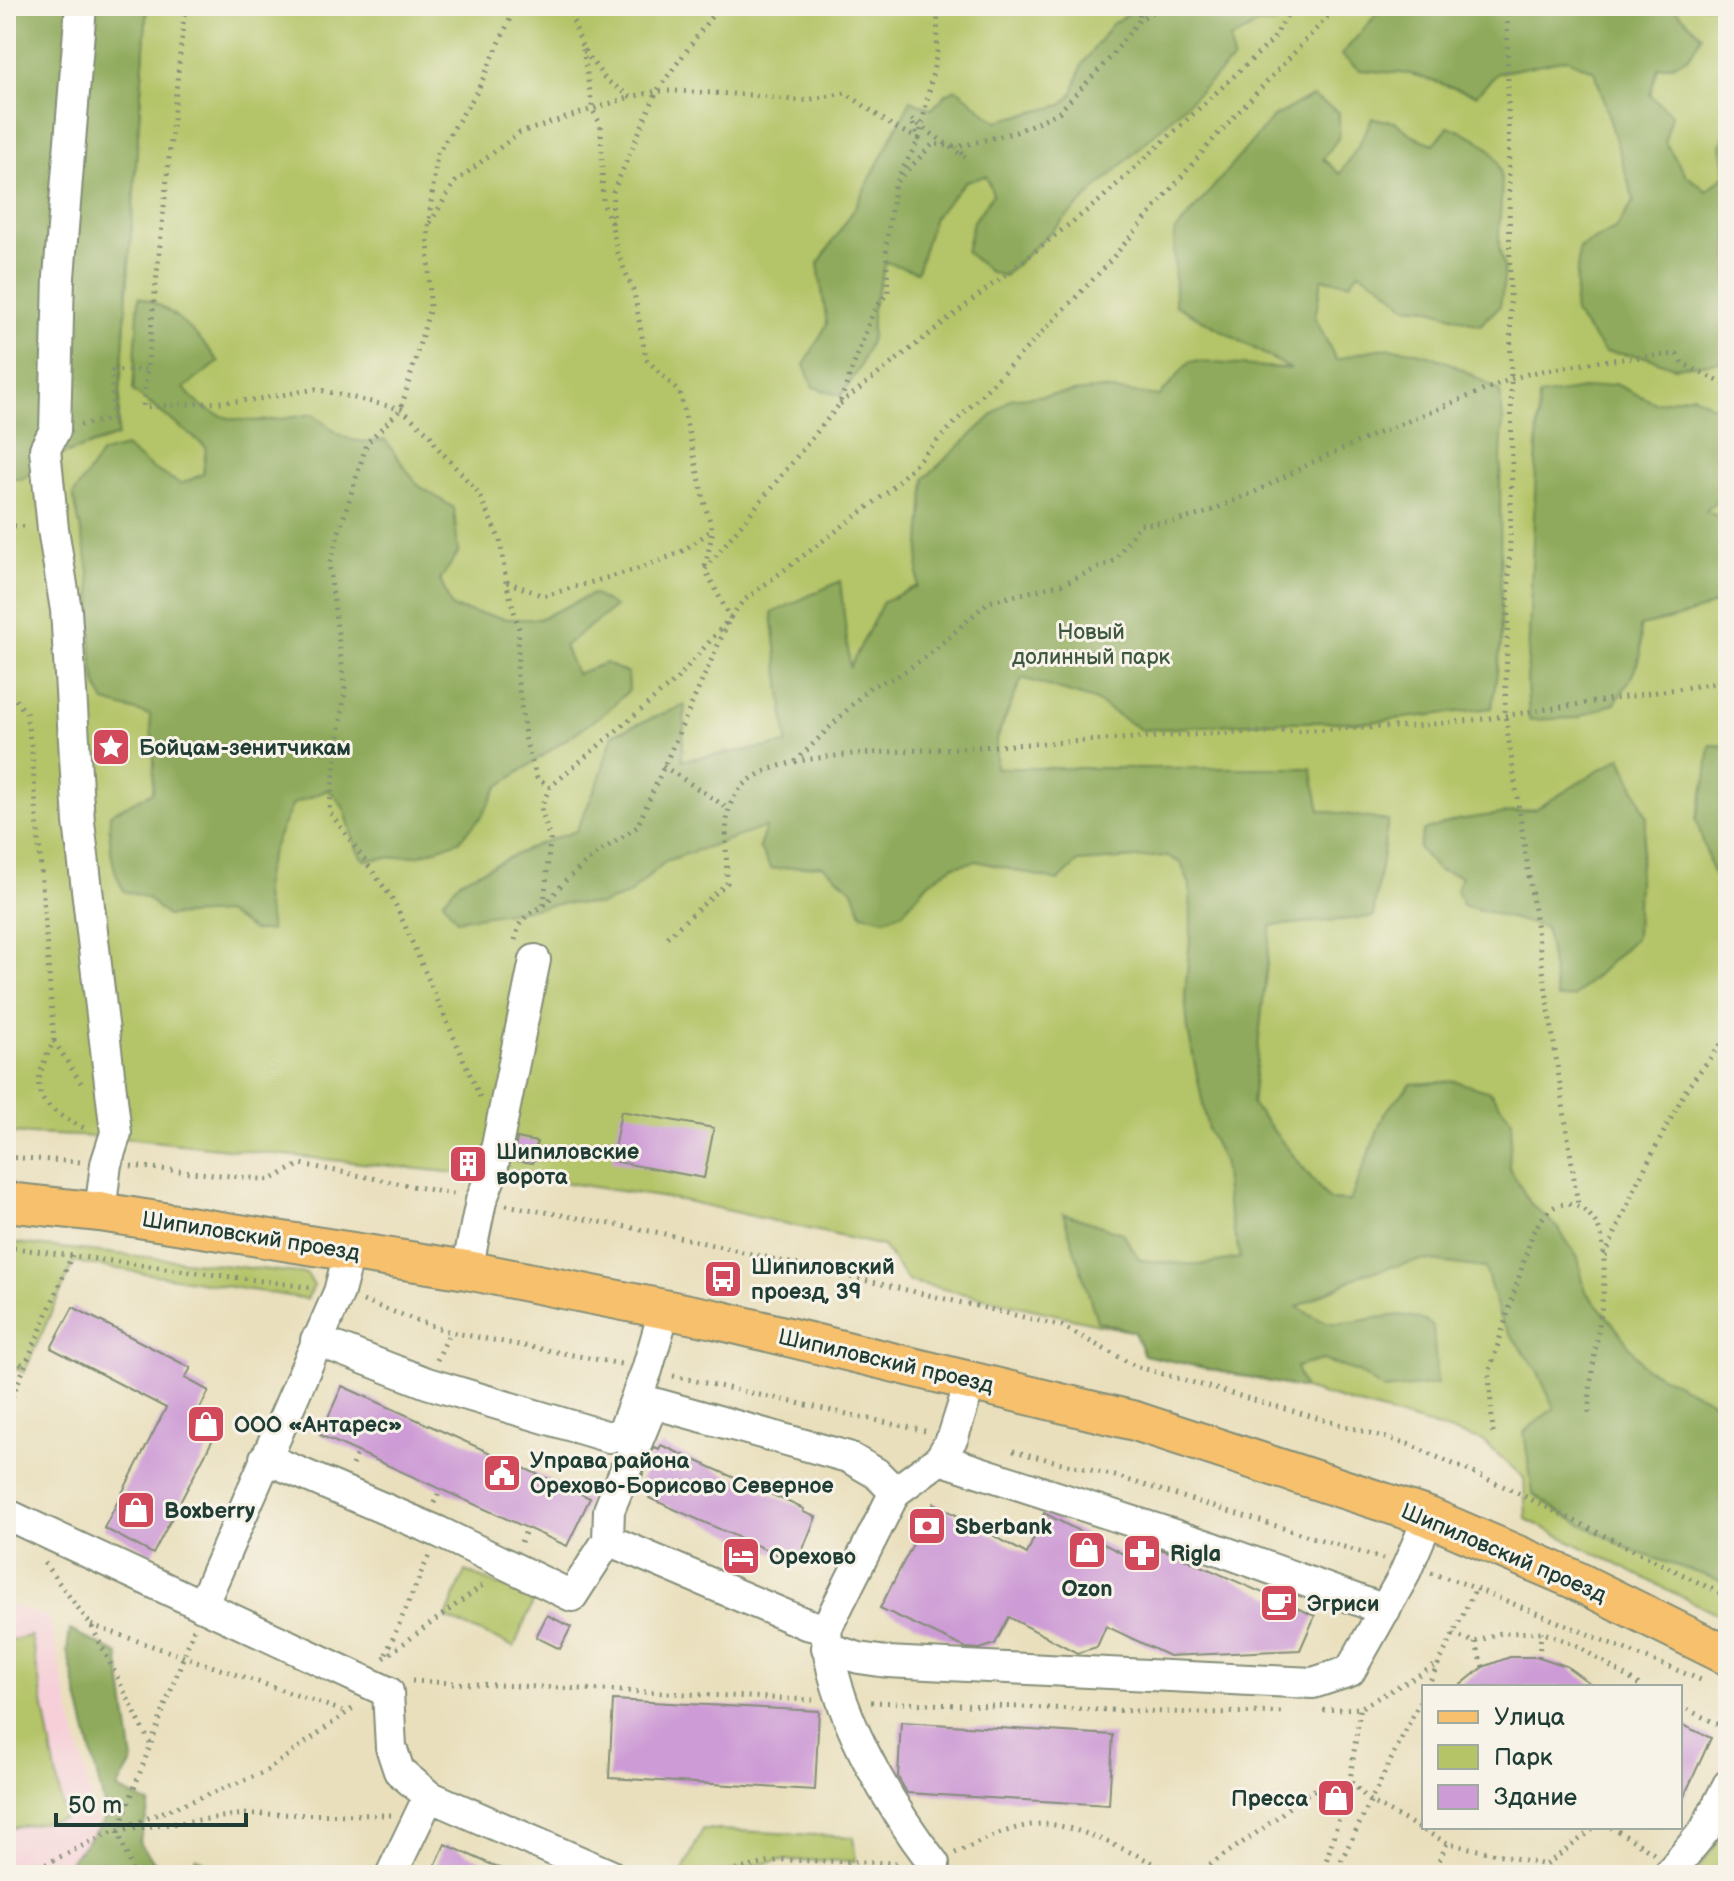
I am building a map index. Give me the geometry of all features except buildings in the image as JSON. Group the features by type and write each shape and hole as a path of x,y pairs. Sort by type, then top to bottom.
{"main road":[{"name":"Шипиловский проезд","path":"6,1202 100,1212 350,1250 665,1308 1135,1421 1429,1517 1571,1578 1716,1669"}],"lane":[{"path":"81,6 59,277 55,430 45,449 66,610 79,822 116,1133 106,1164 100,1212"},
{"path":"467,1270 481,1201 491,1175 524,957"},
{"path":"202,1606 339,1292 350,1250"},
{"path":"316,1340 427,1383 609,1437 623,1432 647,1370 665,1308"},
{"path":"935,1871 906,1828 865,1752 843,1701 826,1638 895,1492 946,1448 971,1380"},
{"path":"265,1458 439,1532 572,1596 608,1540 609,1510 653,1403 848,1457 876,1473 895,1492"},
{"path":"946,1448 1385,1610"},
{"path":"6,1514 202,1606 387,1678 391,1747 399,1771 424,1806 610,1875"},
{"path":"608,1540 806,1624 859,1658 887,1662 1313,1683 1350,1671 1408,1566 1429,1517"},
{"path":"1663,1869 1705,1830 1728,1785"},
{"path":"391,1875 424,1806"}],"path":[{"path":"185,6 143,407 253,400 316,389 401,409 430,435 477,491 500,540 506,582 519,629 517,675 526,743 537,778 550,787"},
{"path":"485,1087 482,1101 394,901 329,811 345,690 329,564 367,443 401,409 430,308 428,228 437,154 477,92 516,6"},
{"path":"568,6 583,49 593,111 601,125 603,203 617,252 634,292 646,359 680,393 713,530 705,569 730,618"},
{"path":"612,226 613,192 657,91 719,6"},
{"path":"839,405 873,312 888,292 886,245 895,183 919,139 937,52 938,6"},
{"path":"1138,6 1140,19"},
{"path":"895,183 933,144 957,147 1016,132 1059,112 1110,58 1140,19 1163,6"},
{"path":"705,569 839,405 1099,201 1273,40 1292,6"},
{"path":"544,906 550,840 541,807 550,787 676,680 743,601 888,492 1104,268 1217,135 1341,6"},
{"path":"1507,6 1512,468 1505,715 1578,1205"},
{"path":"1719,6 1728,31"},
{"path":"583,49 606,80 631,97"},
{"path":"428,228 455,182 519,133 657,91 751,95 801,101 846,93 894,127 919,139"},
{"path":"919,139 911,119 966,158 957,147"},
{"path":"795,762 871,686 896,677 929,655 988,602 1062,584 1114,561 1140,524 1172,522 1203,514 1357,443 1531,373 1601,361 1677,354 1682,363 1728,386"},
{"path":"112,419 112,371 146,370"},
{"path":"506,582 544,596 644,567 681,552 713,530"},
{"path":"524,957 519,925 528,914 544,906 585,863 637,827 730,618"},
{"path":"667,937 727,883 729,809 735,797 752,778 765,770 795,762 853,754 1414,726 1728,681"},
{"path":"6,687 26,713 32,752 54,1041 84,1087"},
{"path":"663,766 729,809"},
{"path":"1603,1261 1638,1181 1687,1088 1728,1035"},
{"path":"54,1041 39,1068 37,1086 44,1101 66,1119 96,1133 94,1123"},
{"path":"6,1157 270,1180 301,1164 481,1201 661,1233 1062,1326 1135,1366 1408,1444 1514,1491 1728,1597"},
{"path":"1493,1433 1489,1373 1533,1232 1547,1212 1559,1205 1578,1205 1591,1216 1602,1237 1598,1343 1589,1380 1589,1414"},
{"path":"6,1247 339,1292 450,1332 647,1370 946,1448"},
{"path":"6,1411 72,1255"},
{"path":"6,1356 23,1365"},
{"path":"1012,1451 1115,1476 1408,1566 1716,1669"},
{"path":"387,1678 439,1532"},
{"path":"37,1554 91,1625 151,1744"},
{"path":"24,1875 100,1837 265,1772 387,1678 510,1565"},
{"path":"1428,1685 1476,1588"},
{"path":"134,1875 118,1831 202,1606"},
{"path":"91,1625 346,1712"},
{"path":"1453,1635 1475,1642 1501,1633 1541,1632 1576,1645 1640,1685"},
{"path":"1539,1657 1541,1632"},
{"path":"1475,1642 1483,1667"},
{"path":"1312,1710 1360,1708 1438,1664"},
{"path":"387,1678 843,1701 1198,1713 1296,1711"},
{"path":"1334,1875 1422,1697"},
{"path":"1682,1707 1728,1729"},
{"path":"1322,1875 1350,1781 1360,1708"},
{"path":"1197,1875 1262,1829 1289,1805 1326,1783 1350,1781 1370,1801 1447,1843 1546,1865 1593,1829"},
{"path":"118,1831 244,1814 424,1806"},
{"path":"1614,1829 1657,1855 1663,1869"},
{"path":"1433,1875 1447,1843"}],"shaded area":[{"path":"6,1605 48,1616 100,1837 114,1875 6,1875"}],"green space":[{"path":"6,6 147,6 117,436 61,455 21,479 6,477"},
{"name":"Новый долинный парк","path":"147,6 1728,6 1728,1620 1526,1519 1524,1478 1483,1441 1304,1389 1144,1355 1134,1332 908,1281 883,1246 686,1201 501,1173 476,1175 123,1138 6,1133 6,477 21,478 61,455 117,436"},
{"path":"1142,6 1300,6 1274,24 1257,25 1230,40 1233,60 1004,276 990,272 966,252 973,222 993,194 986,176 966,181 934,217 917,272 886,262 872,309 872,336 859,369 841,396 813,387 804,365 827,324 818,264 853,211 911,100 932,109 946,94 956,89 997,121 1062,105 1073,93 1082,65 1112,24"},
{"path":"1384,6 1672,6 1701,35 1685,59 1658,68 1650,95 1671,114 1665,142 1686,175 1707,191 1726,174 1721,146 1728,123 1728,361 1674,367 1646,357 1605,352 1574,313 1579,248 1615,229 1634,201 1595,71 1567,59 1498,73 1476,95 1411,74 1359,70 1341,55"},
{"path":"1312,96 1339,112 1339,137 1323,159 1340,174 1372,118 1395,122 1415,137 1434,144 1448,127 1487,146 1496,158 1502,187 1499,243 1504,268 1503,287 1500,306 1480,325 1428,308 1405,306 1385,287 1359,272 1350,283 1322,279 1315,318 1336,360 1378,349 1411,351 1442,360 1500,392 1503,420 1500,481 1501,644 1492,708 1369,722 1268,722 1141,730 1094,700 1022,678 996,740 996,768 1311,768 1320,810 1388,821 1373,917 1271,926 1252,1104 1329,1200 1350,1201 1385,1112 1411,1084 1455,1081 1490,1092 1512,1120 1509,1167 1530,1203 1558,1228 1578,1258 1585,1291 1645,1368 1728,1409 1728,1583 1633,1551 1564,1515 1533,1494 1524,1432 1554,1408 1538,1372 1501,1321 1485,1268 1423,1260 1365,1273 1297,1307 1332,1323 1397,1315 1421,1319 1433,1326 1437,1384 1384,1390 1358,1372 1322,1360 1296,1367 1304,1389 1144,1355 1134,1332 1097,1321 1063,1213 1122,1233 1140,1260 1199,1265 1240,1258 1227,1203 1223,1161 1208,1130 1188,1030 1185,995 1191,926 1190,885 1181,863 1166,856 1078,862 1058,881 977,861 953,866 929,882 903,912 885,919 862,914 853,890 822,865 771,869 759,847 766,827 666,861 628,895 599,905 566,903 457,920 443,901 461,880 538,844 576,831 598,783 613,734 685,705 682,760 787,744 772,613 840,581 850,667 883,602 917,586 925,478 1010,399 1102,389 1160,396 1190,361 1291,369 1175,305 1174,233 1273,117"},
{"path":"139,297 174,315 194,332 219,362 184,388 197,402 226,417 243,420 260,421 313,414 346,438 362,442 385,440 418,485 454,508 458,553 440,580 452,608 508,619 539,619 593,594 615,607 564,646 576,674 606,663 628,674 629,690 607,711 498,787 482,816 459,841 420,855 364,860 354,843 342,806 328,790 293,804 273,848 264,882 270,931 254,931 225,913 167,916 147,898 124,891 113,863 110,814 153,792 150,715 105,702 98,689 92,659 89,569 73,495 102,453 125,447 153,469 181,484 203,474 206,447 133,391"},
{"path":"1615,384 1655,403 1693,395 1716,408 1728,429 1728,491 1706,511 1728,521 1728,595 1697,611 1640,626 1641,654 1631,678 1615,703 1577,718 1529,720 1527,683 1539,396"},
{"path":"1710,745 1728,746 1728,909 1696,819 1706,780"},
{"path":"1621,757 1647,817 1638,880 1636,937 1574,997 1557,998 1546,928 1462,905 1457,889 1461,876 1437,870 1419,849 1423,831 1457,820 1536,809"},
{"path":"6,1242 307,1274 314,1286 307,1299 74,1262 24,1373 6,1364"},
{"path":"465,1571 534,1600 514,1647 446,1618"},
{"path":"70,1630 118,1654 133,1761 117,1789 150,1804 139,1843 157,1865 174,1875 53,1875 62,1871 107,1817 67,1651"},
{"path":"31,1636 64,1818 6,1829 6,1641"},
{"path":"1728,1827 1728,1875 1693,1875 1725,1832"},
{"path":"703,1829 853,1837 856,1861 780,1860 712,1875 681,1875"},
{"path":"196,1858 230,1875 187,1875"}],"place":[{"name":"Бойцам-зенитчикам","path":"111,747"},
{"name":"Шипиловские ворота","path":"468,1164"},
{"name":"Шипиловский проезд, 39","path":"723,1279"},
{"name":"ООО «Антарес»","path":"206,1424"},
{"name":"Управа района Орехово-Борисово Северное","path":"502,1473"},
{"name":"Boxberry","path":"136,1510"},
{"name":"Sberbank","path":"927,1526"},
{"name":"Ozon","path":"1087,1550"},
{"name":"Rigla","path":"1142,1553"},
{"name":"Орехово","path":"741,1556"},
{"name":"Эгриси","path":"1279,1603"},
{"name":"Пресса","path":"1336,1798"}]}
